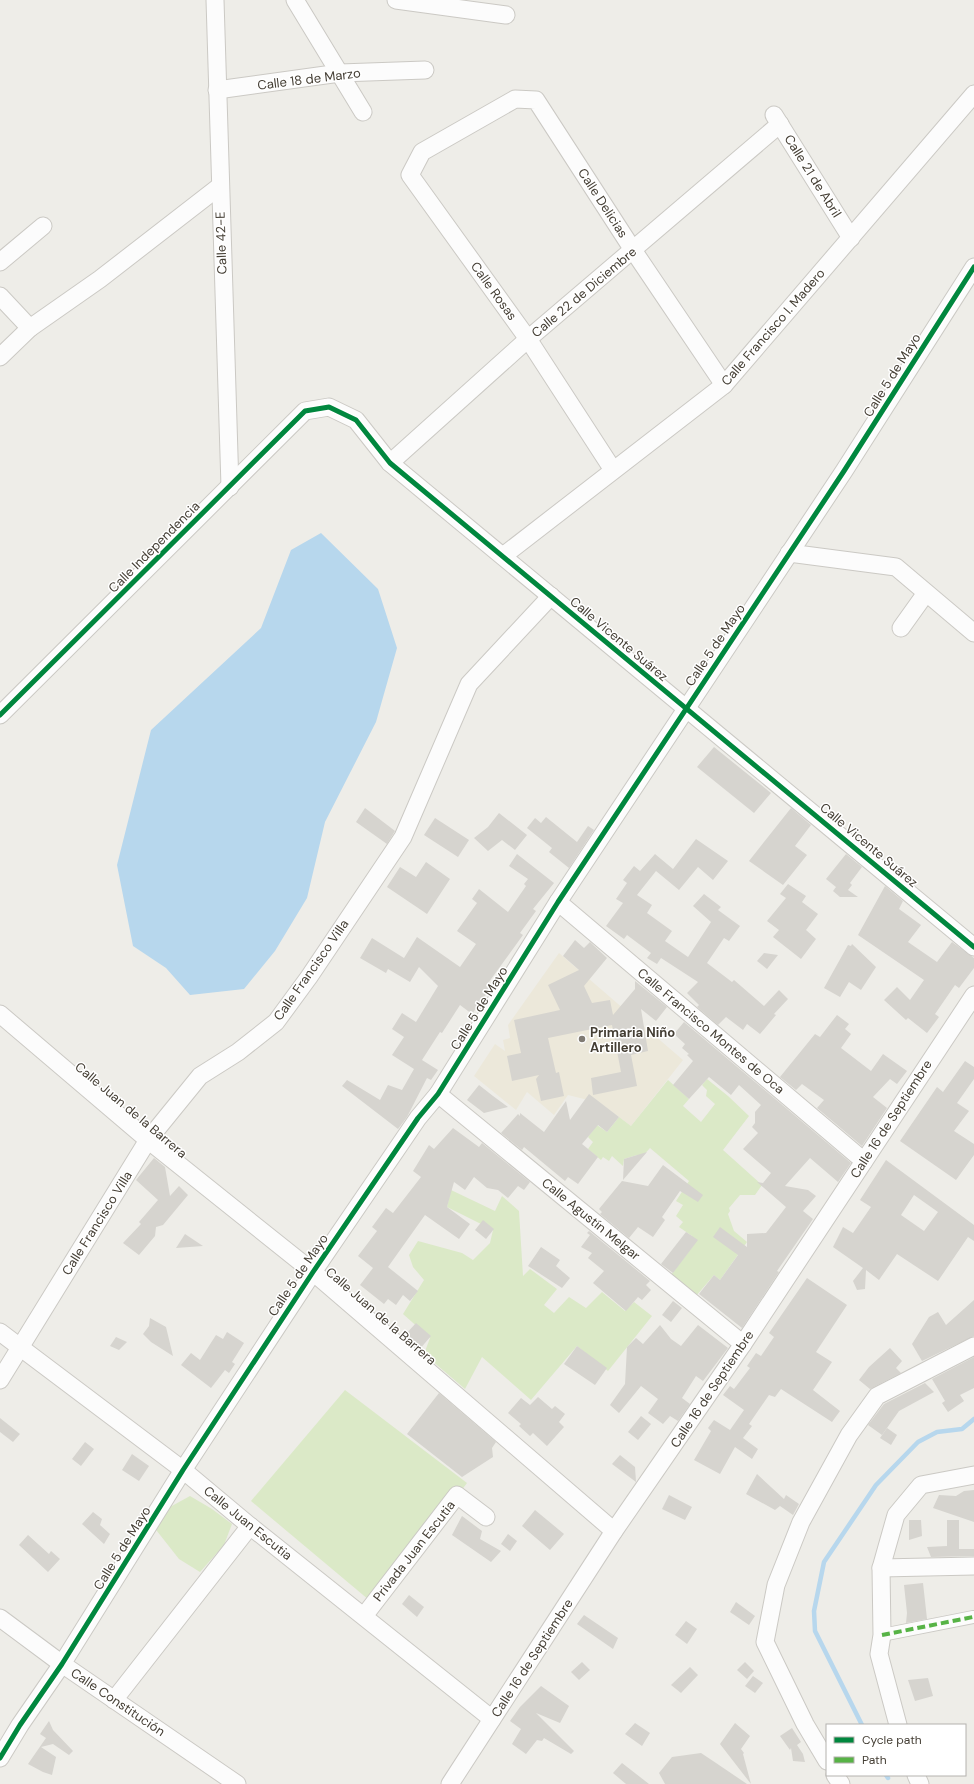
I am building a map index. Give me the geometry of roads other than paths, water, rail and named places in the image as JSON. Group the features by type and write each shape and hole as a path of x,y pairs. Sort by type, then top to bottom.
{"street":[{"name":"Calle 42-E","path":"215,0 223,305 230,487"},
{"path":"295,0 363,112"},
{"path":"396,0 506,15"},
{"name":"Calle 18 de Marzo","path":"217,90 340,73 425,70"},
{"name":"Calle Francisco I. Madero","path":"503,556 724,385 974,94"},
{"name":"Calle Delicias","path":"410,175 422,152 514,99 536,100 633,250 724,385"},
{"name":"Calle 21 de Abril","path":"777,119 851,238"},
{"name":"Calle 22 de Diciembre","path":"390,463 528,339 633,250 777,119"},
{"name":"Calle Rosas","path":"410,175 528,339 613,470"},
{"path":"0,358 30,328 100,279 220,186"},
{"path":"0,262 43,226"},
{"name":"Calle 5 de Mayo","path":"0,1758 20,1725 62,1664 183,1470 313,1272 418,1118 438,1094 558,902 844,471 974,267"},
{"path":"0,296 30,328"},
{"name":"Calle Independencia","path":"0,715 305,411 328,407"},
{"name":"Calle Vicente Suárez","path":"328,407 356,420 390,463 974,947"},
{"path":"789,553 896,567 974,633"},
{"path":"901,628 926,593"},
{"name":"Calle Francisco Villa","path":"0,1380 148,1140 200,1076 238,1052 276,1022 309,977 403,838 469,684 551,596"},
{"name":"Calle Francisco Montes de Oca","path":"558,902 864,1161"},
{"name":"Calle 16 de Septiembre","path":"450,1784 614,1531 743,1344 974,995"},
{"name":"Calle Juan de la Barrera","path":"0,1014 148,1140 313,1272 614,1531"},
{"name":"Calle Agustín Melgar","path":"438,1094 743,1344"},
{"name":"Calle Juan Escutia","path":"0,1332 20,1349 183,1470 250,1526 492,1719"},
{"path":"826,1759 805,1724 765,1642 776,1585 801,1522 849,1435 877,1396 974,1346"},
{"path":"898,1724 879,1654 882,1635 881,1568 896,1515 921,1485 974,1475"},
{"name":"Privada Juan Escutia","path":"364,1616 457,1495 486,1517"},
{"path":"114,1700 250,1526"},
{"path":"881,1568 974,1566"},
{"path":"882,1635 973,1617"},
{"name":"Calle Constitución","path":"0,1618 62,1664 230,1782"}],"water":[{"path":"321,533 378,589 397,648 376,722 325,822 307,898 275,951 244,989 190,995 166,968 133,946 117,865 151,730 261,628 291,550"}],"waterway":[{"path":"862,1724 815,1631 814,1611 824,1562 876,1485 918,1442 937,1432 962,1429 974,1419"}],"place":[{"name":"Primaria Niño Artillero","path":"582,1039"}]}
